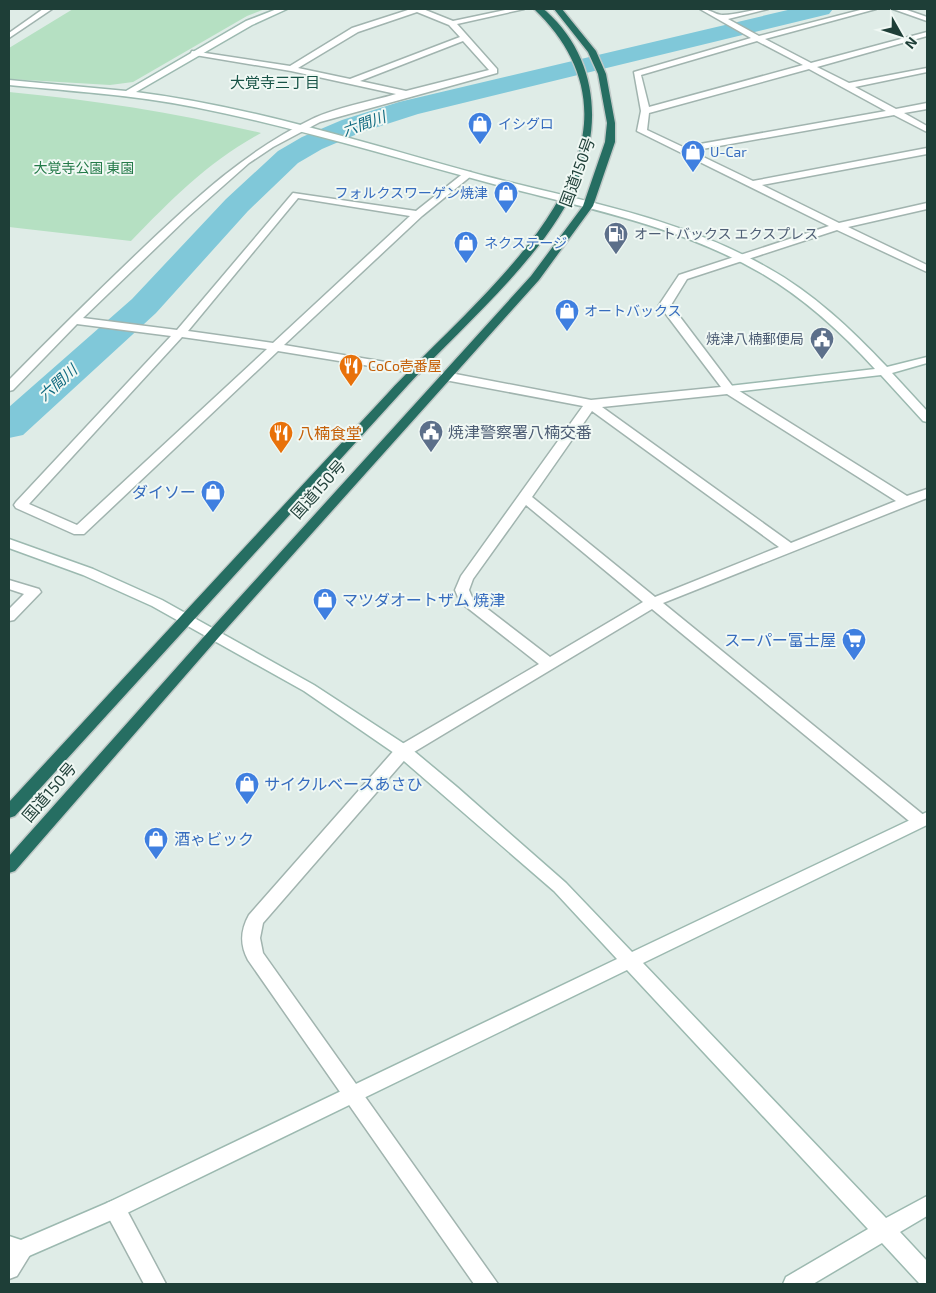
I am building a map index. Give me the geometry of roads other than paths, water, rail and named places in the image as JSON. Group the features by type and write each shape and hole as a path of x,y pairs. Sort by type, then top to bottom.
{"highway":[{"name":"国道150号","path":"9,812 415,371 514,268 551,222 565,200 579,166 589,126 589,94 586,78 564,37 546,14 538,9"},
{"name":"国道150号","path":"9,867 214,634 535,278 588,206 610,142 611,124 602,74 592,51 558,9"}],"street":[{"path":"9,36 48,9"},
{"path":"127,94 249,23 283,9"},
{"path":"9,388 184,215 246,161 303,129 342,112 494,71 452,23 418,9 355,30 291,69"},
{"path":"452,23 520,9"},
{"path":"704,9 927,129"},
{"path":"722,19 764,9"},
{"path":"872,9 756,36 637,74 645,112 642,131 926,267"},
{"path":"897,9 927,19"},
{"path":"645,112 927,34"},
{"path":"353,81 464,38"},
{"path":"195,53 353,81 406,94"},
{"path":"848,86 927,70"},
{"path":"9,83 127,94 225,110 303,129 675,231 740,257 769,273 809,300 884,370 927,418"},
{"path":"683,150 927,106"},
{"path":"754,184 927,151"},
{"path":"418,214 296,195 180,333 21,505 79,531 418,214 468,174"},
{"path":"905,501 729,390 665,305 683,277 838,226 927,206"},
{"path":"79,320 276,346 415,371"},
{"path":"445,376 591,404 729,390 884,370 927,360"},
{"path":"548,664 465,599 462,590 466,579 591,404"},
{"path":"591,404 789,548"},
{"path":"487,1284 255,955 250,944 250,932 255,920 403,752 654,602 927,493"},
{"path":"9,1269 16,1247 114,1210 924,820 525,498"},
{"path":"9,543 88,572 186,619 309,688 403,752 451,791 553,881 927,1276"},
{"path":"9,584 34,592 9,617"},
{"path":"794,1284 927,1205"},
{"path":"114,1210 155,1284"}],"waterway":[{"name":"六間川","path":"9,427 144,306 237,205 288,157 312,143 352,126 409,108 821,9"}],"place":[{"name":"イシグロ","path":"480,145"},
{"name":"U-Car","path":"693,173"},
{"name":"フォルクスワーゲン焼津","path":"506,214"},
{"name":"オートバックス エクスプレス","path":"616,255"},
{"name":"ネクステージ","path":"466,264"},
{"name":"オートバックス","path":"567,332"},
{"name":"焼津八楠郵便局","path":"822,360"},
{"name":"CoCo壱番屋","path":"351,387"},
{"name":"焼津警察署八楠交番","path":"431,453"},
{"name":"八楠食堂","path":"281,454"},
{"name":"ダイソー","path":"213,513"},
{"name":"マツダオートザム 焼津","path":"325,621"},
{"name":"スーパー富士屋","path":"854,661"},
{"name":"サイクルベースあさひ","path":"247,805"},
{"name":"酒ゃビック","path":"156,860"}],"district":[{"name":"大覚寺三丁目","path":"275,83"}],"park label":[{"name":"大覚寺公園 東園","path":"84,168"}]}
